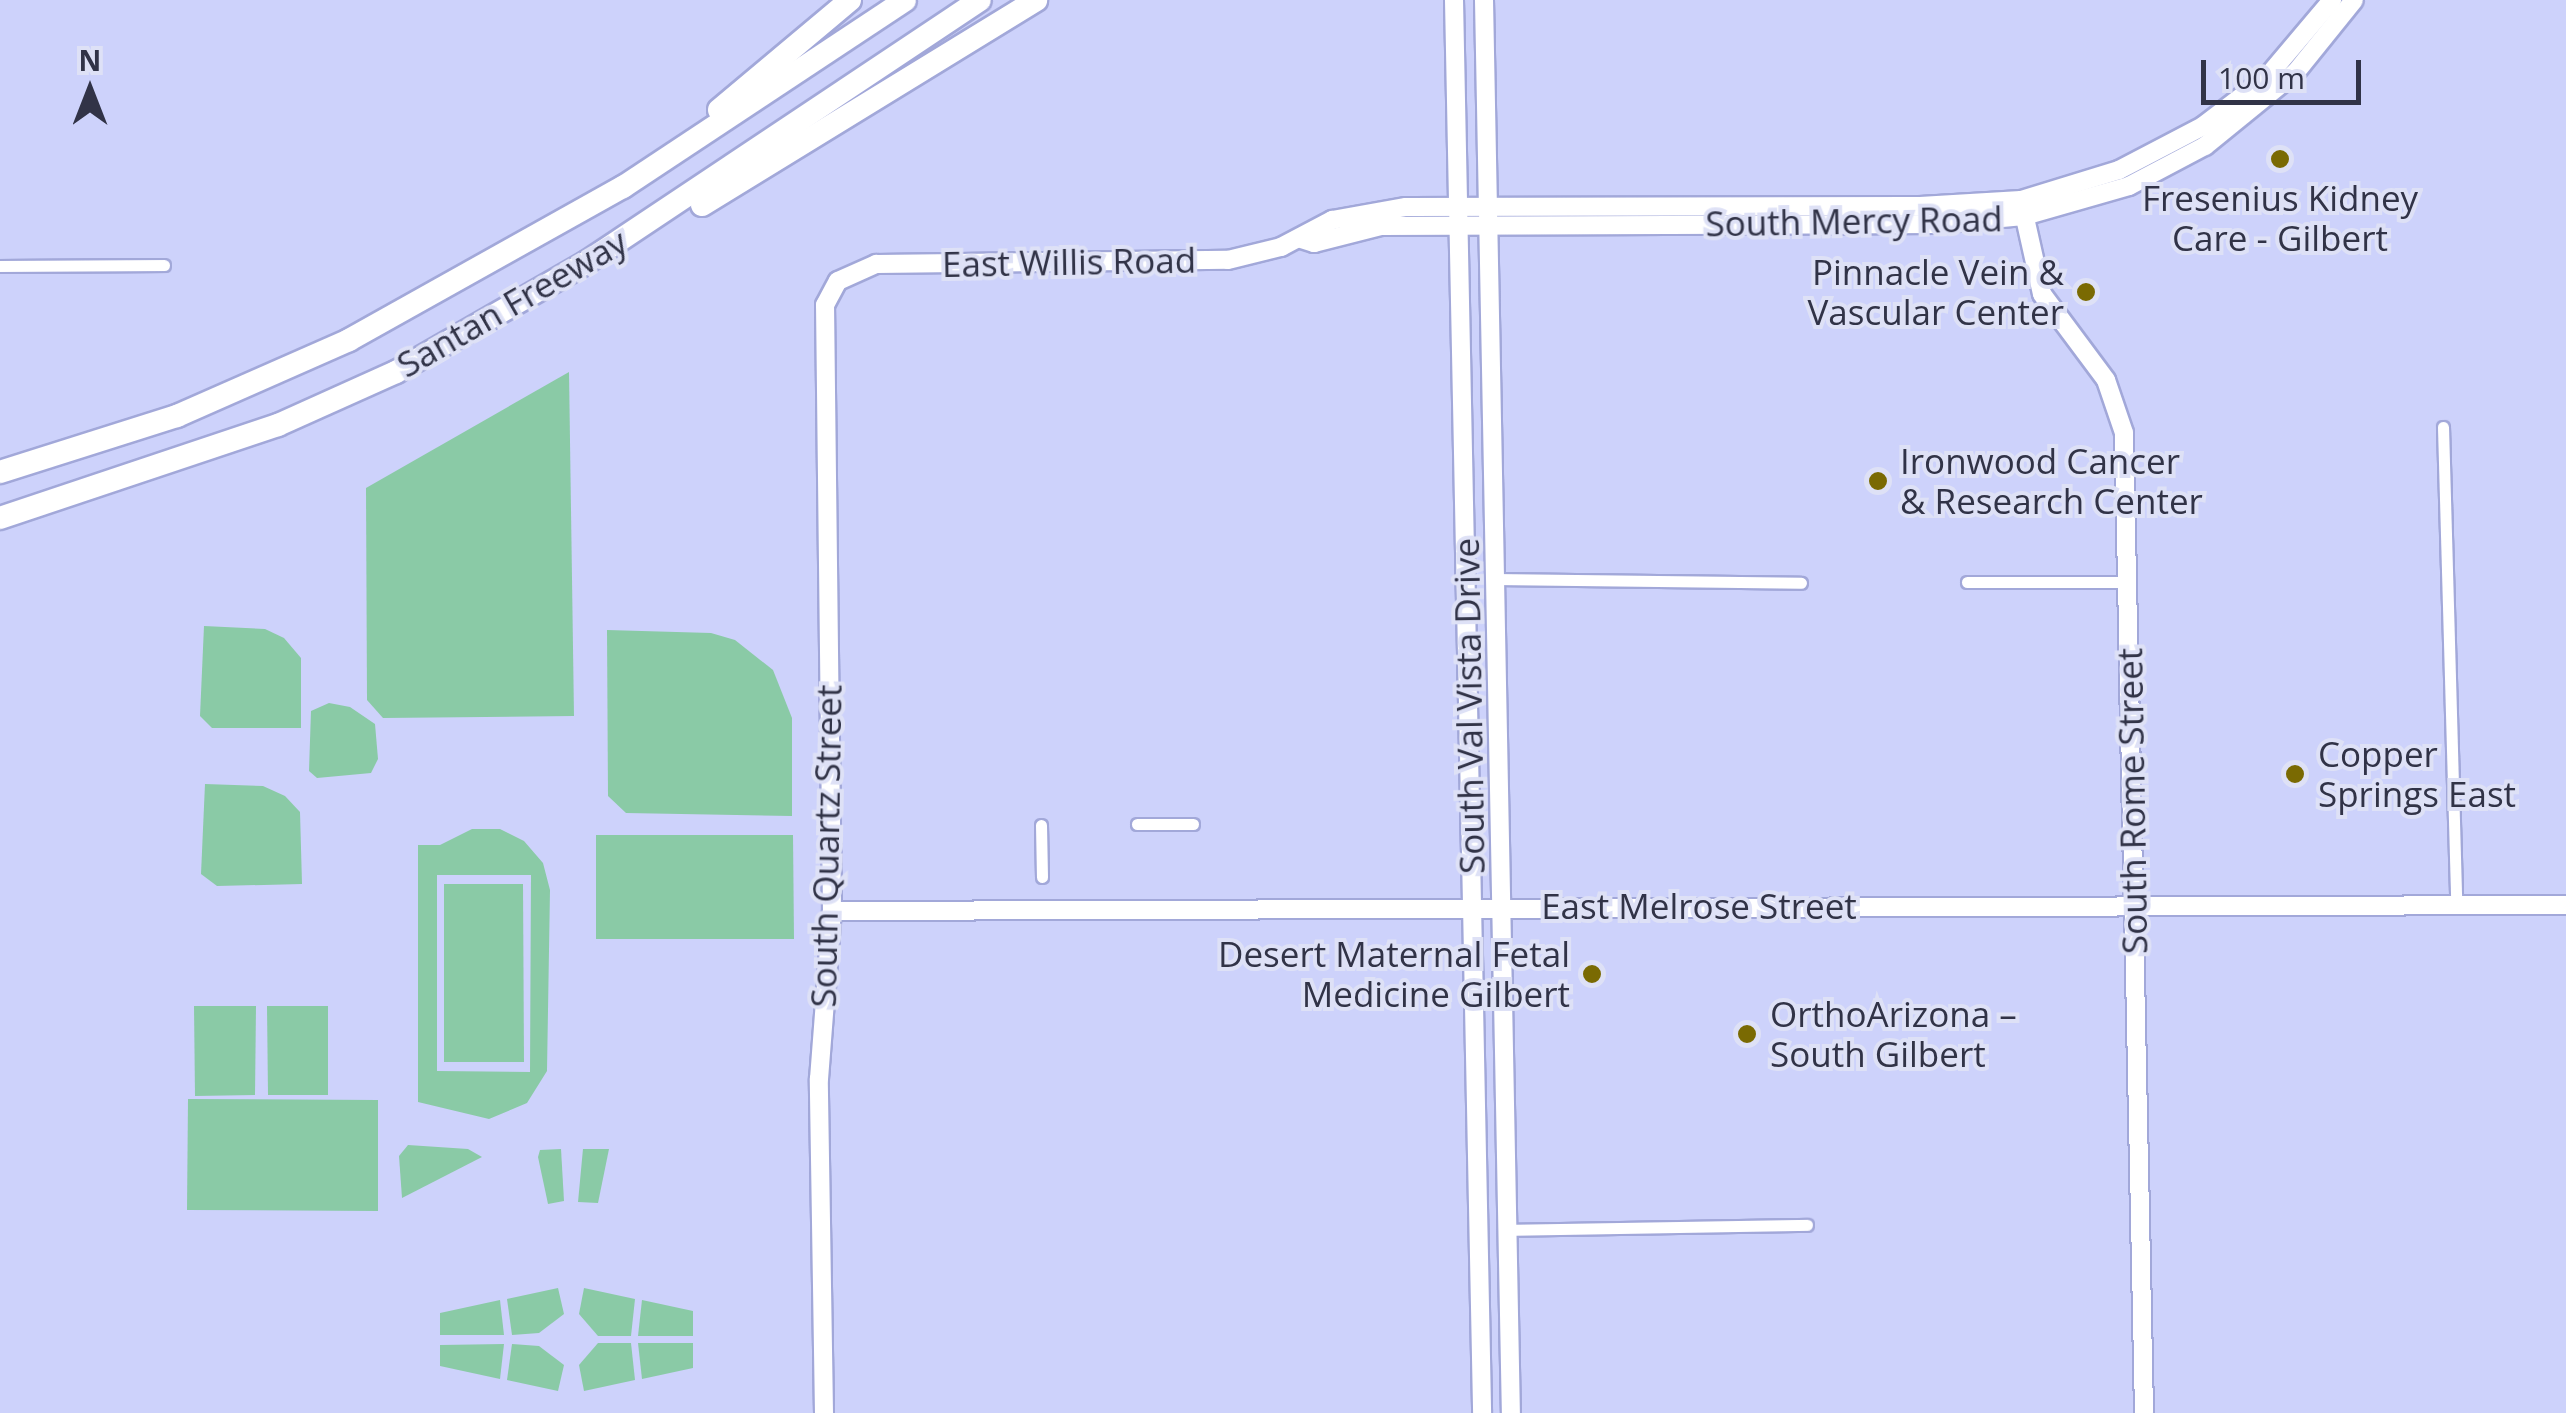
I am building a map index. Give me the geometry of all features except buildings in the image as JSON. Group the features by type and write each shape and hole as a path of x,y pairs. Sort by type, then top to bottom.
{"highway":[{"path":"623,187 656,153 726,105 850,0"},
{"name":"Santan Freeway","path":"0,472 268,380 623,187 905,0"},
{"name":"Santan Freeway","path":"0,518 278,425 396,372 587,262 980,0"},
{"path":"587,262 640,243 1036,0"}],"street":[{"name":"South Val Vista Drive","path":"1454,0 1482,1413"},
{"name":"South Val Vista Drive","path":"1484,0 1511,1413"},
{"name":"South Mercy Road","path":"1488,216 1850,206 2022,208 2154,155 2261,82 2332,0"},
{"name":"South Mercy Road","path":"1459,216 1937,224 2129,186 2204,146 2296,72 2354,0"},
{"name":"South Rome Street","path":"2022,208 2042,294 2116,404 2125,444 2144,1413"},
{"name":"East Willis Road","path":"838,282 876,264 1228,260 1301,239 1308,230 1358,212 1459,216"},
{"path":"0,266 164,265"},
{"name":"South Quartz Street","path":"824,1413 819,1080 832,911 826,305 838,282"},
{"path":"2443,427 2456,905"},
{"path":"1466,580 1801,583"},
{"path":"1967,582 2128,582"},
{"path":"1137,824 1193,824"},
{"path":"1041,825 1042,877"},
{"name":"East Melrose Street","path":"832,911 2566,905"},
{"path":"1479,1230 1808,1225"}],"green space":[{"path":"569,372 574,716 383,718 367,700 366,488"},
{"path":"204,626 265,629 284,638 301,658 301,728 212,728 200,716"},
{"path":"607,630 711,633 735,640 773,670 792,718 792,816 626,813 608,796"},
{"path":"329,703 350,707 375,724 378,759 371,773 317,778 309,771 311,711"},
{"path":"205,784 263,786 285,796 300,812 302,884 217,886 201,874"},
{"path":"472,829 500,829 524,841 543,863 550,890 547,1071 527,1103 489,1119 418,1102 418,845 440,845","holes":["437,875 531,875 530,1072 437,1071"]},
{"path":"596,835 793,835 794,939 596,939"},
{"path":"444,884 523,884 524,1062 444,1062"},
{"path":"194,1006 256,1006 255,1095 195,1096"},
{"path":"267,1006 328,1006 328,1095 268,1095"},
{"path":"188,1099 378,1100 378,1211 187,1210"},
{"path":"408,1145 468,1149 482,1157 402,1198 399,1156"},
{"path":"561,1149 564,1201 548,1204 538,1157 540,1150"},
{"path":"583,1149 609,1149 598,1203 578,1202"},
{"path":"558,1288 564,1314 539,1333 512,1335 507,1299"},
{"path":"584,1288 635,1299 631,1336 598,1336 579,1314"},
{"path":"500,1300 504,1335 440,1335 440,1313"},
{"path":"642,1300 693,1311 693,1336 638,1336"},
{"path":"598,1343 631,1343 635,1380 584,1391 579,1365"},
{"path":"638,1343 693,1343 693,1368 642,1379"},
{"path":"504,1344 500,1379 440,1366 440,1345"},
{"path":"512,1344 539,1346 564,1365 558,1391 507,1380"}],"place":[{"name":"Fresenius Kidney Care - Gilbert","path":"2280,159"},
{"name":"Pinnacle Vein & Vascular Center","path":"2086,292"},
{"name":"Ironwood Cancer & Research Center","path":"1878,481"},
{"name":"Copper Springs East","path":"2295,774"},
{"name":"Desert Maternal Fetal Medicine Gilbert","path":"1592,974"},
{"name":"OrthoArizona – South Gilbert","path":"1747,1034"}]}
